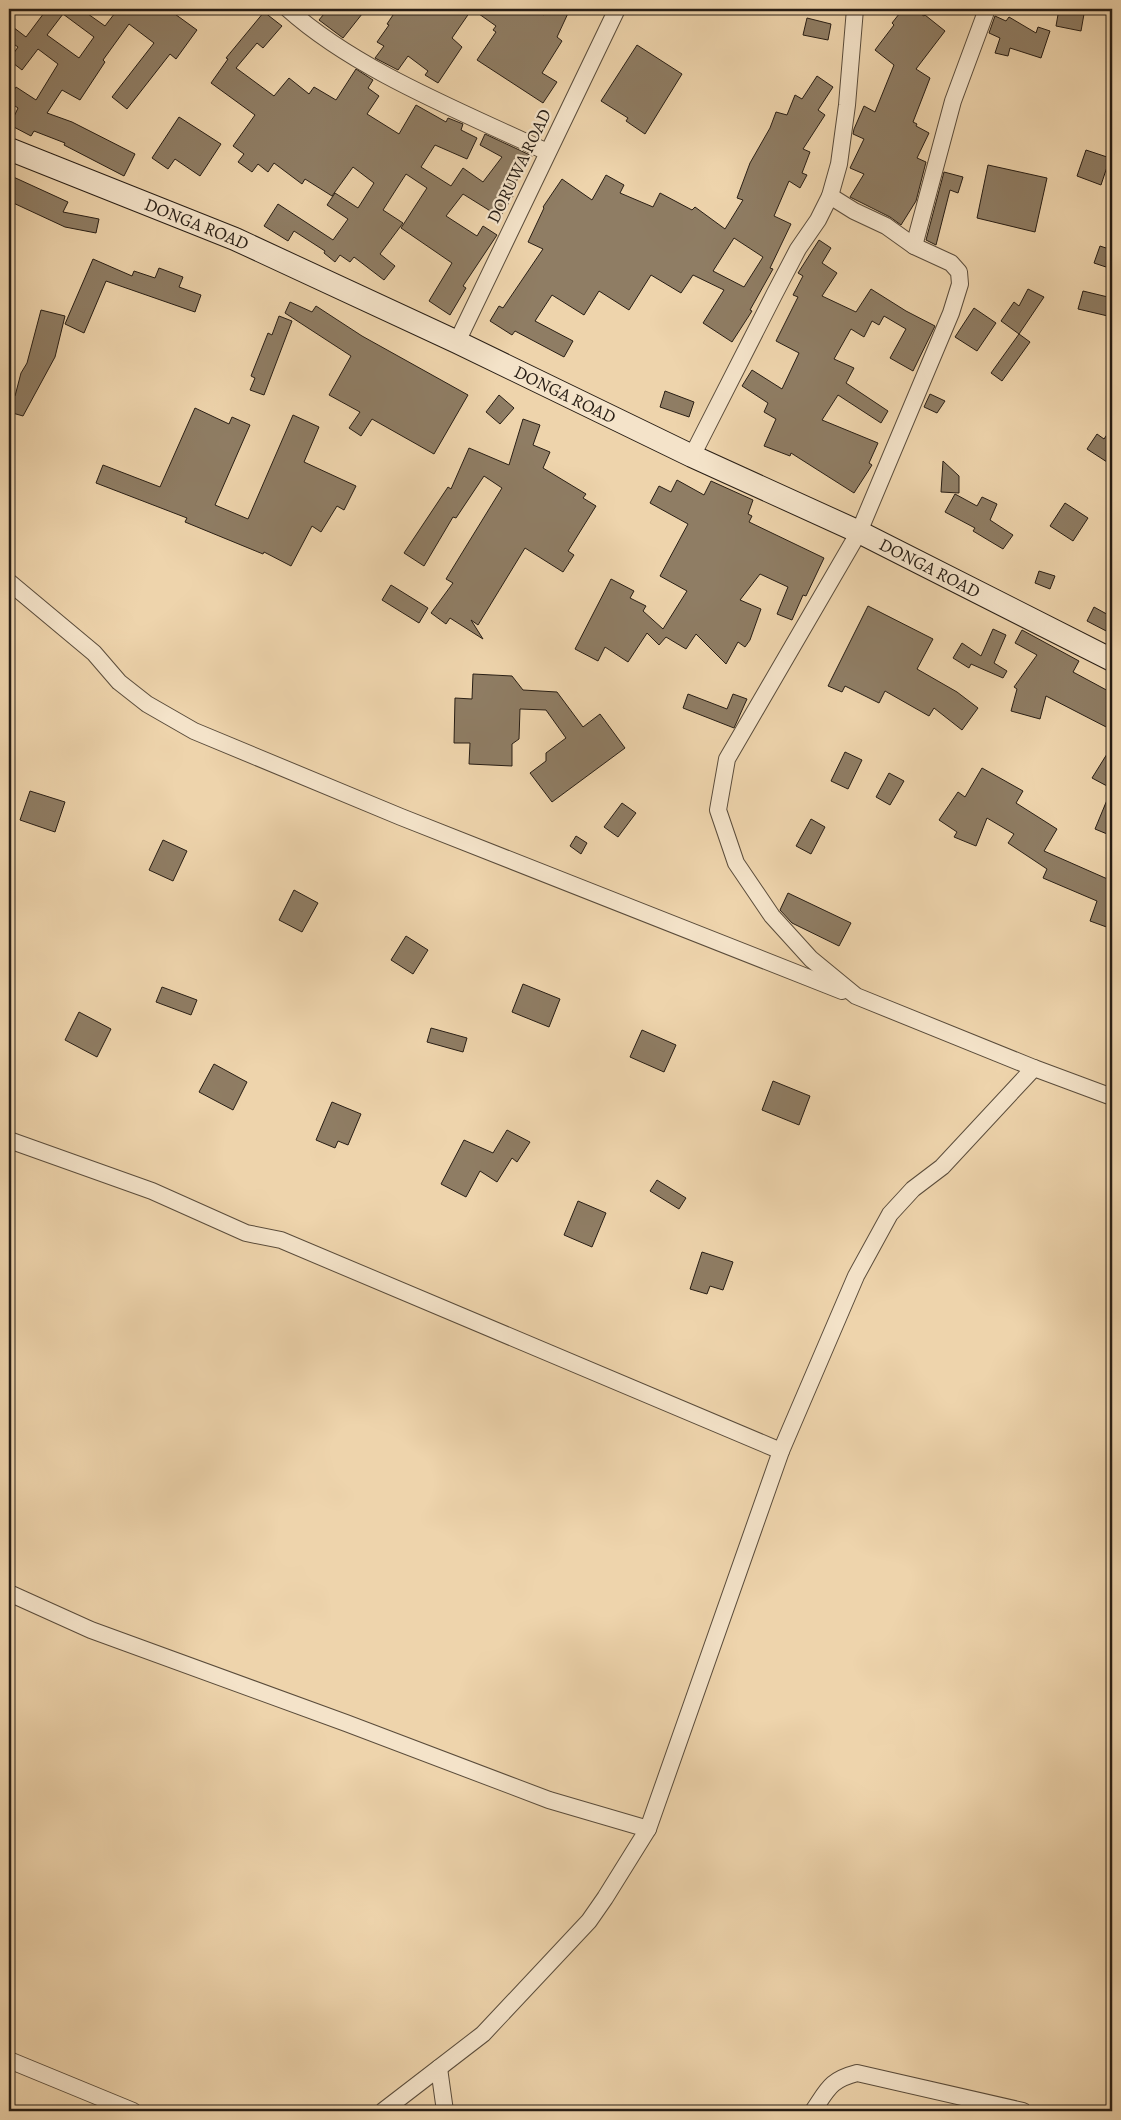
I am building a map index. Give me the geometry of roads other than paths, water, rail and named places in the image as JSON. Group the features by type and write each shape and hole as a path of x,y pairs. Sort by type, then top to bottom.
{"street":[{"path":"288,9 306,25 362,61 547,152"},
{"name":"DORUWA ROAD","path":"457,342 547,152 618,9"},
{"path":"692,456 774,293 798,248 818,220 830,196 839,164 847,105 855,9"},
{"path":"914,246 953,101 987,9"},
{"name":"DONGA ROAD","path":"10,148 235,239 457,342 692,456 859,532 1112,660"},
{"path":"830,196 854,211 886,226 914,246 951,263 959,272 960,284 951,313 859,532 727,760 718,810 736,863 772,916 811,959 856,996"},
{"path":"9,582 94,653 119,682 147,704 194,731 401,817 1034,1068 1112,1096"},
{"path":"383,2111 483,2034 588,1921 648,1829 781,1451 856,1276 890,1214 913,1189 942,1167 1034,1068"},
{"path":"9,1140 152,1191 246,1233 281,1240 781,1451"},
{"path":"9,1593 91,1630 346,1723 549,1800 648,1829"},
{"path":"9,2060 133,2111"},
{"path":"439,2068 446,2111"},
{"path":"813,2111 829,2088 840,2077 857,2073 1023,2111"}]}
